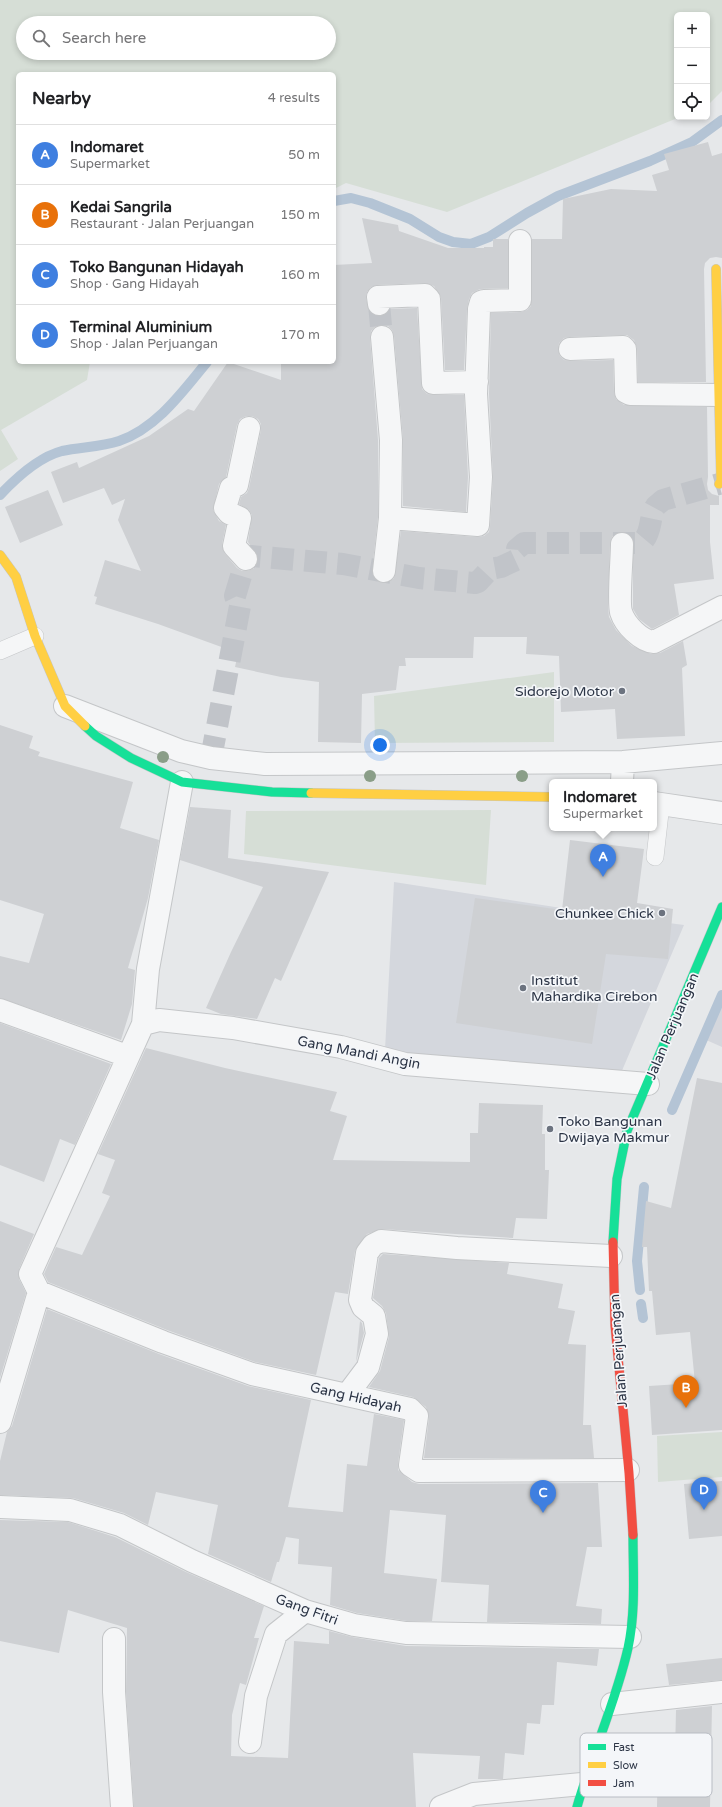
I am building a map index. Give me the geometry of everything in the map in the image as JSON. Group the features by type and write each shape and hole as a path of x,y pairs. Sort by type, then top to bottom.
{"street":[{"path":"390,518 478,525 481,477 477,382 479,309 481,302 520,300 520,241"},
{"path":"716,270 721,480 719,484"},
{"path":"379,304 378,297 425,295 430,299 433,383 477,382"},
{"path":"382,337 391,440 390,518 384,571"},
{"path":"570,349 624,347 626,392 630,394 719,395"},
{"path":"246,559 234,546 240,518 229,513 225,508 230,488 236,485 249,428"},
{"path":"622,544 621,611 640,637 654,642 722,607"},
{"path":"0,556 16,577 35,636 65,706 96,736 131,758 182,782 272,792 372,795 549,797"},
{"path":"65,706 181,751 211,758 265,764 622,772 722,753"},
{"path":"0,1422 39,1292 30,1274 127,1056 143,1024 148,969 182,782"},
{"path":"658,804 722,813"},
{"name":"Jalan Perjuangan","path":"601,1733 612,1704 630,1637 633,1522 612,1256 622,1149 627,1131 722,907"},
{"path":"0,1010 127,1056"},
{"name":"Gang Mandi Angin","path":"143,1024 160,1020 233,1028 341,1047 405,1064 648,1084"},
{"path":"347,1395 368,1367 377,1334 374,1316 363,1307 360,1300 367,1253 373,1245 381,1241 457,1248 612,1256"},
{"name":"Gang Hidayah","path":"39,1292 163,1342 252,1374 410,1409 417,1416 410,1465 419,1471 628,1470"},
{"name":"Gang Fitri","path":"0,1507 70,1510 120,1525 192,1561 305,1611 354,1625 406,1633 630,1637"},
{"path":"250,1742 256,1696 276,1634 305,1611"},
{"path":"114,1639 114,1692 122,1807"},
{"path":"612,1704 722,1692"},
{"path":"441,1807 474,1794 580,1784"},
{"name":"Jalan Perjuangan","path":"577,1807 580,1793"}],"lane":[{"path":"0,651 35,636"},
{"path":"657,822 658,804"},
{"path":"655,857 656,831"}],"shaded area":[{"path":"0,0 722,0 722,91 710,103 710,12 674,12 674,119 447,212 346,183 336,188 336,72 16,72 16,364 90,364 87,380 1,430 18,459 0,471"},
{"path":"554,672 554,742 375,743 374,696"},
{"path":"491,810 486,885 244,854 246,811"},
{"name":"Institut Mahardika Cirebon","path":"394,882 607,915 684,925 621,1073 418,1058 385,1050"},
{"path":"722,998 722,1047 704,1039"},
{"path":"722,1432 722,1477 658,1482 657,1436"}],"building":[{"path":"708,142 712,156 722,153 722,258 710,258 705,263 704,269 706,382 638,382 637,348 634,340 627,335 564,338 559,343 558,349 560,356 564,360 613,360 614,392 616,399 624,405 707,407 707,484 708,490 712,494 719,496 719,505 710,505 710,542 714,579 674,584 679,615 652,629 639,619 633,609 633,538 629,534 622,532 616,533 612,537 610,544 608,607 609,617 616,630 632,646 651,654 660,653 683,641 687,665 682,668 685,736 617,739 615,709 561,712 559,656 526,654 527,637 474,637 473,658 405,658 406,666 399,666 396,690 362,694 361,743 318,742 319,682 281,677 235,667 238,653 158,624 95,604 97,597 94,596 105,560 141,571 118,520 125,499 112,505 104,488 63,503 51,472 77,462 79,468 149,436 188,409 194,411 227,364 234,364 281,380 281,364 336,364 336,265 372,263 362,218 398,225 399,231 448,248 493,247 493,239 508,239 508,288 480,289 472,293 469,299 467,309 464,370 445,370 441,298 434,286 424,283 377,285 371,287 367,292 366,298 369,311 375,316 386,314 390,309 417,308 422,389 427,394 433,395 464,395 468,477 466,512 403,506 403,439 394,336 392,330 388,326 381,325 375,327 371,331 370,338 378,440 378,517 372,570 373,576 377,581 383,583 389,582 394,578 401,531 477,537 484,536 489,532 490,526 493,478 489,394 491,313 521,312 527,310 531,306 532,239 562,239 563,199 611,189 657,191 652,175 669,170 664,154","holes":["246,416 252,416 258,419 261,424 261,430 249,488 247,493 241,497 239,504 249,510 252,515 248,542 258,557 258,563 255,568 248,571 242,571 237,568 225,554 222,544 226,525 219,521 213,510 219,484 226,477 237,425 240,419"]},
{"path":"48,490 63,525 20,543 5,507"},
{"path":"0,725 33,736 29,748 40,752 38,756 133,782 120,828 159,840 148,898 128,968 135,970 132,1004 121,1040 0,998 0,956 29,963 44,914 0,900"},
{"path":"190,807 231,810 228,858 329,872 281,981 275,978 257,1019 221,1014 206,1008 231,952 263,887 180,860"},
{"path":"570,840 644,849 637,903 673,909 668,959 606,954 592,1044 456,1023 475,898 562,910"},
{"path":"0,1023 111,1064 75,1145 60,1139 44,1182 0,1165"},
{"path":"146,1048 225,1068 337,1092 330,1111 347,1116 333,1160 470,1162 470,1133 478,1133 479,1103 543,1105 542,1134 545,1134 545,1170 549,1170 547,1219 516,1218 513,1238 382,1229 367,1234 355,1251 348,1294 335,1292 316,1375 255,1362 167,1330 48,1282 44,1274 56,1247 82,1255 110,1196 102,1193 115,1160 98,1154"},
{"path":"697,1078 722,1083 722,1430 652,1435 649,1386 695,1383 690,1332 656,1335 652,1291 649,1291 647,1247 642,1247 646,1201 671,1208"},
{"path":"0,1221 34,1234 19,1269 19,1279 26,1293 0,1378"},
{"path":"383,1254 509,1263 507,1274 563,1284 558,1308 575,1311 568,1344 586,1345 583,1425 591,1425 594,1458 424,1458 429,1418 426,1407 413,1397 369,1387 380,1371 389,1337 386,1313 382,1306 373,1298 379,1258"},
{"path":"47,1309 159,1354 248,1386 311,1400 288,1507 343,1512 347,1464 367,1466 374,1414 404,1420 398,1470 412,1482 419,1484 598,1483 602,1547 587,1547 576,1606 602,1609 601,1624 487,1622 489,1585 441,1582 446,1515 390,1510 384,1573 437,1579 432,1621 407,1621 357,1613 330,1605 332,1567 298,1564 299,1539 286,1537 279,1562 277,1562 271,1582 208,1554 218,1505 156,1492 148,1525 124,1513 73,1498 0,1495 0,1461 7,1432 12,1426"},
{"path":"360,1321 362,1323 364,1333 356,1362"},
{"path":"722,1481 722,1536 689,1539 684,1484"},
{"path":"0,1520 68,1522 115,1537 186,1572 264,1606 254,1638 259,1638 246,1685 240,1683 232,1715 231,1756 288,1758 294,1641 329,1644 329,1631 352,1637 406,1646 599,1649 597,1666 557,1662 554,1705 542,1705 540,1724 527,1723 524,1755 505,1753 503,1779 478,1779 480,1756 413,1753 416,1807 134,1807 126,1692 127,1628 68,1610 59,1653 0,1641"},
{"path":"722,1658 722,1680 669,1685 666,1664"},
{"path":"712,1706 711,1733 675,1733 676,1710"},
{"path":"657,1797 710,1797 710,1807 657,1807"}],"waterway":[{"path":"336,201 351,198 370,203 410,219 439,237 453,242 471,244 489,237 527,213 558,196 650,161 692,142 722,120"},
{"path":"0,495 28,469 53,454 62,451 112,443 133,435 168,408 205,364"},
{"path":"672,1110 722,995"},
{"path":"640,1290 637,1261 644,1187"},
{"path":"641,1304 643,1318"}],"tunnel":[{"path":"379,304 382,337"},
{"path":"211,758 240,606 235,596 246,559 251,556 343,564 419,578 475,583 478,582 490,569 501,567 516,560 517,549 524,543 640,543 647,536 656,506 663,500 719,484"}],"traffic: fast":[{"path":"85,726 96,736 131,758 182,782 272,792 311,793"},
{"path":"613,1242 617,1179 627,1131 722,907"},
{"path":"602,1733 623,1668 631,1634 634,1577 633,1535"},
{"path":"577,1807 580,1797"}],"traffic: slow":[{"path":"716,269 721,481 719,484"},
{"path":"0,555 16,577 35,636 65,706 85,726"},
{"path":"311,793 549,797"}],"traffic: jam":[{"path":"613,1242 615,1325 629,1473 633,1535"}],"place":[{"name":"Sidorejo Motor","path":"622,691"},
{"name":"Indomaret","path":"603,877"},
{"name":"Chunkee Chick","path":"662,913"},
{"name":"Institut Mahardika Cirebon","path":"523,988"},
{"name":"Toko Bangunan Dwijaya Makmur","path":"550,1129"},
{"name":"Kedai Sangrila","path":"686,1408"},
{"name":"Terminal Aluminium","path":"704,1510"},
{"name":"Toko Bangunan Hidayah","path":"543,1513"}]}
